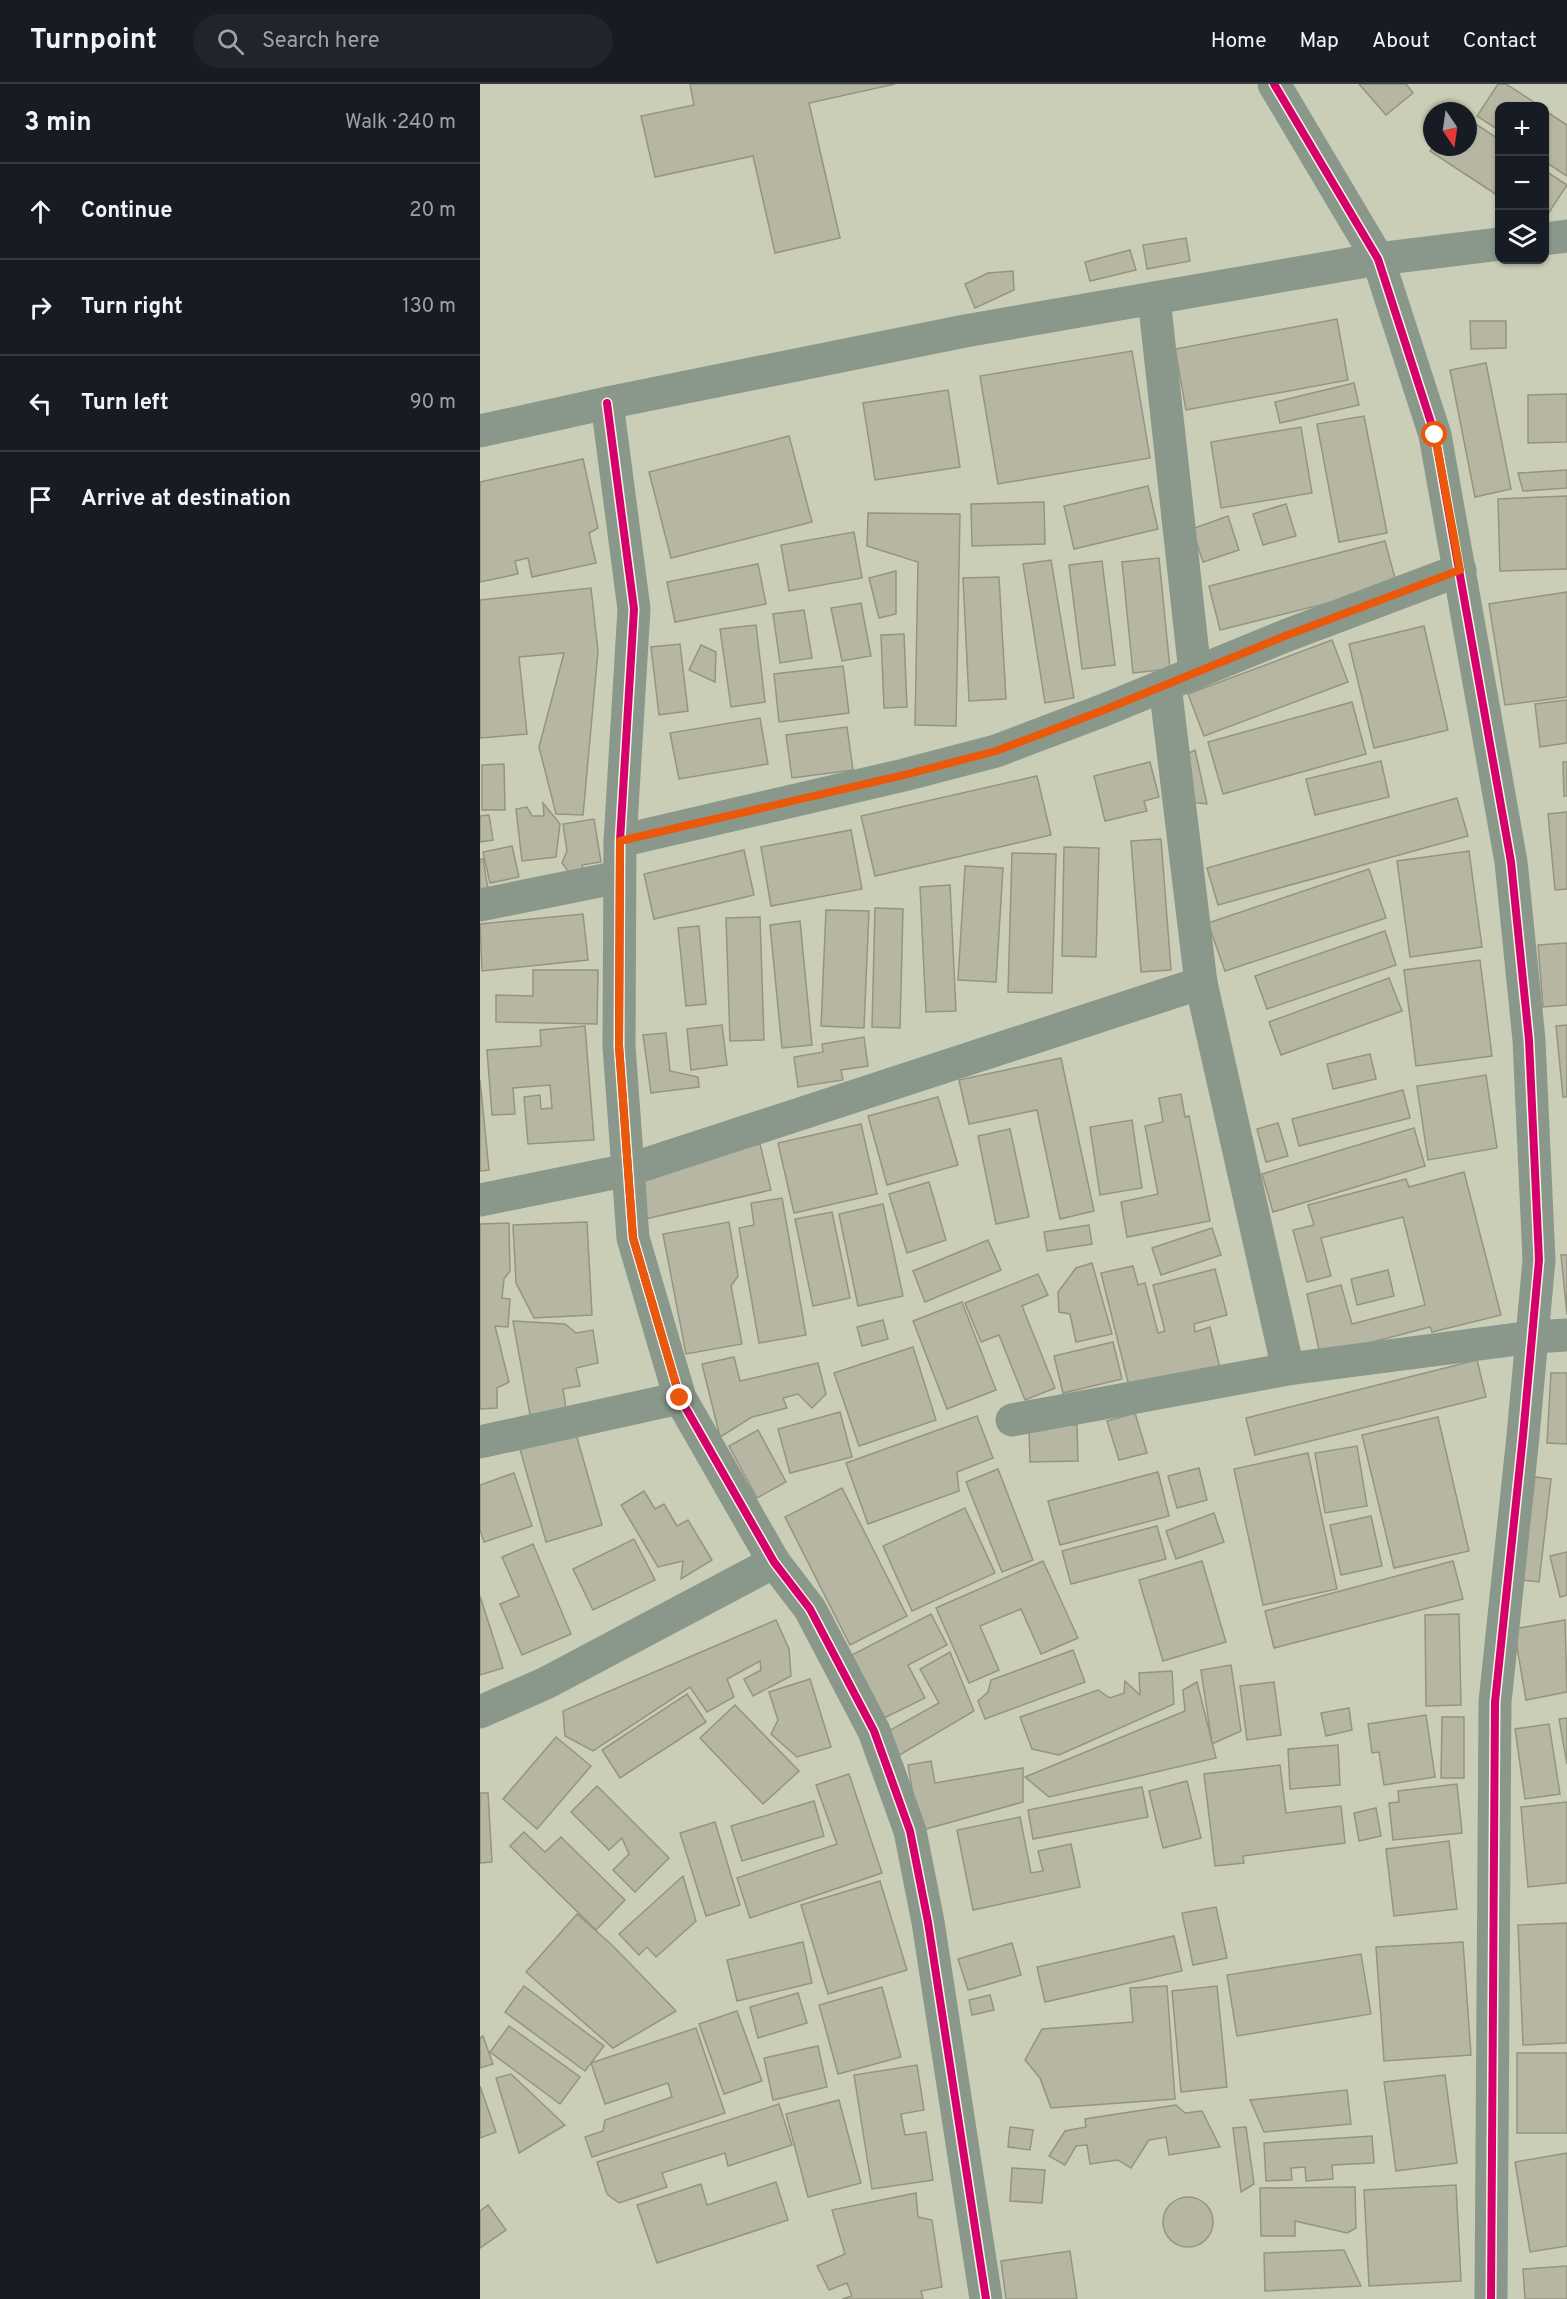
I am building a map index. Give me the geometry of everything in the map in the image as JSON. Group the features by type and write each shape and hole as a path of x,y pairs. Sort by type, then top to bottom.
{"street":[{"path":"1274,84 1378,259 1435,435 1511,862 1529,1040 1539,1260 1495,1702 1491,2299"},
{"path":"1549,238 1567,236"},
{"path":"483,423 608,403 965,331 1378,259 1495,245"},
{"path":"1154,298 1195,673"},
{"path":"608,403 634,609 619,877 619,1046 633,1238 680,1398 774,1562 810,1609 874,1731 910,1831 928,1922 986,2299"},
{"path":"620,841 904,775 996,751 1460,570"},
{"path":"1165,685 1201,984 1288,1369"},
{"path":"480,905 619,877"},
{"path":"480,1200 628,1170 1201,984"},
{"path":"1012,1420 1288,1369 1533,1337 1567,1335"},
{"path":"480,1442 680,1398"},
{"path":"480,1712 546,1683 774,1562"}],"building":[{"path":"690,84 895,84 809,103 840,238 775,253 753,156 655,177 641,116 694,105"},
{"path":"1359,84 1406,84 1413,93 1386,115"},
{"path":"1498,84 1506,84 1534,102 1495,102 1495,128 1477,116"},
{"path":"1549,113 1567,125 1567,176 1549,164"},
{"path":"1477,125 1495,137 1495,194 1438,156 1477,156"},
{"path":"1549,173 1567,185 1549,212"},
{"path":"1186,238 1190,261 1147,269 1143,245"},
{"path":"1130,250 1136,270 1090,281 1085,262"},
{"path":"1013,271 1014,290 975,308 965,284 988,273"},
{"path":"1337,319 1348,380 1186,410 1175,349"},
{"path":"1470,321 1506,321 1506,348 1471,349"},
{"path":"1132,351 1150,458 998,484 980,376"},
{"path":"1486,363 1511,489 1475,497 1450,370"},
{"path":"1354,383 1359,405 1280,423 1275,402"},
{"path":"948,390 960,467 875,480 863,403"},
{"path":"1567,394 1567,442 1528,443 1528,395"},
{"path":"1364,416 1387,533 1339,542 1317,424"},
{"path":"1301,427 1312,493 1221,508 1211,442"},
{"path":"789,436 812,522 671,558 649,472"},
{"path":"583,459 598,528 589,533 596,563 532,577 528,558 515,561 518,574 480,582 480,482"},
{"path":"1567,470 1567,488 1523,491 1518,473"},
{"path":"1148,486 1158,529 1074,549 1064,506"},
{"path":"1567,496 1567,569 1500,571 1498,499"},
{"path":"1044,502 1045,544 972,546 971,504"},
{"path":"1286,504 1296,536 1263,545 1253,514"},
{"path":"868,513 960,514 956,726 915,725 918,562 867,546"},
{"path":"1228,516 1239,550 1203,562 1192,529"},
{"path":"854,532 862,578 789,591 781,545"},
{"path":"1385,541 1397,586 1220,630 1209,586"},
{"path":"1159,558 1170,669 1133,673 1122,562"},
{"path":"1051,560 1074,698 1045,703 1023,564"},
{"path":"1102,561 1115,665 1082,669 1069,565"},
{"path":"758,564 766,604 675,622 667,582"},
{"path":"896,571 896,614 879,618 869,578"},
{"path":"999,577 1006,699 969,701 963,578"},
{"path":"591,588 598,651 583,815 556,814 539,747 564,653 519,657 527,734 480,738 480,600"},
{"path":"1567,592 1567,697 1505,705 1489,604"},
{"path":"861,603 871,656 842,661 831,608"},
{"path":"804,610 812,658 780,663 773,614"},
{"path":"756,625 765,702 731,707 720,629"},
{"path":"1424,626 1448,730 1374,748 1349,644"},
{"path":"904,634 907,707 884,708 881,635"},
{"path":"1332,640 1348,682 1204,736 1188,694"},
{"path":"680,644 688,711 659,715 651,647"},
{"path":"701,645 716,652 715,682 689,670"},
{"path":"843,666 849,713 779,722 774,674"},
{"path":"1567,700 1567,743 1540,747 1535,704"},
{"path":"1352,702 1366,754 1223,794 1208,742"},
{"path":"760,718 768,764 679,779 670,733"},
{"path":"847,727 853,770 792,778 786,735"},
{"path":"1195,750 1207,804 1189,802 1181,757"},
{"path":"1381,761 1389,797 1315,815 1306,779"},
{"path":"1150,762 1159,797 1144,801 1147,811 1105,821 1094,776"},
{"path":"1563,762 1567,762 1567,796 1564,796"},
{"path":"504,764 505,810 482,810 482,765"},
{"path":"1037,776 1051,835 875,876 861,816"},
{"path":"1457,798 1468,836 1218,905 1207,868"},
{"path":"543,803 560,824 556,857 522,861 516,809 527,807 532,816 544,816"},
{"path":"1567,812 1567,889 1555,890 1548,814"},
{"path":"489,815 493,840 480,842 480,816"},
{"path":"594,819 601,862 582,865 584,873 571,875 562,863 567,851 563,824"},
{"path":"851,830 862,889 771,906 761,847"},
{"path":"1161,839 1171,970 1141,972 1131,841"},
{"path":"512,846 519,877 490,883 483,852"},
{"path":"1064,847 1099,848 1096,957 1062,956"},
{"path":"744,850 754,895 654,919 644,874"},
{"path":"1469,851 1482,947 1410,957 1397,861"},
{"path":"1012,853 1056,854 1052,993 1008,992"},
{"path":"480,859 483,859 488,889 480,890"},
{"path":"965,866 1003,868 996,982 958,980"},
{"path":"1369,869 1386,918 1225,971 1208,923"},
{"path":"950,885 956,1011 926,1012 920,887"},
{"path":"875,908 903,909 900,1028 872,1027"},
{"path":"826,910 869,911 864,1028 821,1026"},
{"path":"583,914 588,960 482,971 480,924"},
{"path":"760,917 764,1040 730,1041 726,918"},
{"path":"800,921 812,1045 782,1048 770,925"},
{"path":"699,926 706,1004 686,1006 678,928"},
{"path":"1385,931 1396,965 1267,1009 1255,976"},
{"path":"1567,943 1567,1005 1543,1007 1538,945"},
{"path":"1480,960 1492,1056 1416,1066 1404,970"},
{"path":"533,970 598,970 597,1024 496,1022 496,995 533,996"},
{"path":"1389,978 1402,1011 1281,1055 1269,1022"},
{"path":"722,1025 727,1065 691,1070 687,1029"},
{"path":"1567,1025 1567,1097 1563,1097 1556,1026"},
{"path":"585,1026 594,1140 528,1144 524,1097 540,1095 541,1109 552,1108 550,1085 513,1088 515,1114 492,1115 487,1050 541,1046 540,1030"},
{"path":"666,1033 670,1071 698,1077 699,1087 651,1093 643,1035"},
{"path":"864,1037 868,1066 841,1070 843,1080 798,1087 794,1057 823,1052 822,1044"},
{"path":"1370,1054 1376,1079 1333,1089 1327,1064"},
{"path":"1061,1058 1094,1211 1060,1219 1037,1110 969,1124 959,1080"},
{"path":"1486,1075 1497,1148 1428,1160 1417,1086"},
{"path":"480,1080 489,1170 480,1171"},
{"path":"1403,1090 1410,1118 1299,1146 1292,1119"},
{"path":"1181,1094 1185,1117 1189,1116 1210,1221 1127,1237 1121,1202 1158,1194 1145,1126 1163,1122 1159,1098"},
{"path":"938,1097 958,1165 887,1185 868,1116"},
{"path":"1132,1120 1142,1188 1100,1195 1090,1127"},
{"path":"1278,1123 1288,1156 1266,1162 1257,1129"},
{"path":"861,1124 877,1194 794,1213 778,1143"},
{"path":"1414,1128 1425,1166 1273,1212 1262,1174"},
{"path":"1010,1129 1029,1217 996,1224 978,1136"},
{"path":"760,1144 771,1190 645,1219 635,1173"},
{"path":"1464,1172 1501,1315 1432,1332 1430,1327 1323,1355 1319,1350 1307,1294 1341,1285 1352,1324 1425,1305 1403,1217 1321,1238 1331,1276 1307,1282 1293,1230 1314,1225 1308,1205 1406,1179 1409,1187"},
{"path":"929,1182 946,1240 907,1253 889,1194"},
{"path":"782,1198 806,1335 759,1343 739,1228 754,1225 751,1203"},
{"path":"883,1204 903,1296 858,1306 839,1214"},
{"path":"832,1212 850,1298 813,1306 795,1219"},
{"path":"587,1222 592,1315 534,1318 516,1283 513,1225"},
{"path":"729,1222 738,1276 731,1286 742,1344 686,1354 663,1234"},
{"path":"509,1223 510,1271 504,1279 502,1298 510,1299 508,1327 495,1326 509,1382 497,1388 497,1408 480,1409 480,1224"},
{"path":"1089,1225 1092,1244 1047,1251 1044,1232"},
{"path":"1212,1228 1221,1255 1161,1275 1152,1248"},
{"path":"988,1240 1001,1270 925,1302 913,1271"},
{"path":"1561,1255 1567,1255 1567,1315"},
{"path":"1092,1263 1112,1334 1076,1342 1070,1314 1059,1312 1058,1292 1076,1268"},
{"path":"1133,1266 1138,1285 1145,1283 1158,1333 1165,1331 1153,1285 1215,1269 1227,1315 1194,1324 1195,1332 1210,1327 1220,1368 1130,1390 1101,1273"},
{"path":"1388,1270 1394,1296 1357,1305 1351,1279"},
{"path":"1038,1274 1048,1295 1022,1306 1055,1388 1025,1400 999,1335 981,1342 965,1303"},
{"path":"962,1302 996,1390 947,1409 913,1321"},
{"path":"883,1320 888,1339 862,1346 857,1327"},
{"path":"513,1321 565,1324 576,1333 593,1330 598,1363 576,1368 580,1386 563,1389 566,1408 530,1415"},
{"path":"1113,1342 1122,1379 1063,1393 1054,1356"},
{"path":"913,1347 936,1420 859,1446 834,1373"},
{"path":"734,1357 740,1381 818,1363 826,1394 812,1408 798,1394 783,1398 787,1408 752,1417 720,1437 702,1364"},
{"path":"1477,1360 1486,1397 1255,1455 1246,1418"},
{"path":"1551,1373 1567,1373 1567,1444 1547,1443"},
{"path":"840,1412 852,1457 790,1473 778,1429"},
{"path":"1135,1413 1147,1453 1119,1460 1107,1421"},
{"path":"977,1416 993,1458 957,1472 959,1491 868,1524 846,1463"},
{"path":"1438,1417 1469,1551 1394,1568 1362,1435"},
{"path":"1077,1425 1078,1461 1030,1462 1029,1427"},
{"path":"758,1430 786,1482 757,1498 729,1446"},
{"path":"576,1434 602,1525 546,1542 520,1449"},
{"path":"1357,1446 1367,1506 1325,1513 1315,1453"},
{"path":"1308,1453 1337,1589 1263,1605 1234,1469"},
{"path":"1199,1468 1207,1500 1177,1508 1168,1476"},
{"path":"998,1469 1033,1560 1002,1572 966,1482"},
{"path":"1158,1472 1169,1516 1060,1545 1048,1501"},
{"path":"514,1473 532,1526 484,1542 480,1530 480,1485"},
{"path":"1535,1477 1551,1479 1539,1582 1522,1580"},
{"path":"842,1488 907,1616 850,1645 785,1517"},
{"path":"644,1491 655,1509 664,1504 677,1526 688,1520 712,1560 681,1579 683,1561 658,1567 621,1505"},
{"path":"965,1508 995,1573 912,1611 883,1546"},
{"path":"1214,1513 1224,1542 1176,1559 1166,1531"},
{"path":"1371,1516 1382,1566 1341,1575 1330,1525"},
{"path":"1157,1526 1166,1559 1071,1584 1062,1551"},
{"path":"634,1539 655,1580 593,1610 573,1569"},
{"path":"533,1544 571,1634 522,1655 500,1604 519,1596 502,1557"},
{"path":"1567,1552 1567,1595 1560,1597 1550,1556"},
{"path":"1043,1561 1078,1638 1041,1654 1021,1609 980,1626 999,1670 969,1683 936,1608"},
{"path":"1202,1561 1226,1642 1163,1661 1139,1580"},
{"path":"1453,1561 1463,1599 1274,1648 1265,1611"},
{"path":"480,1596 503,1668 480,1675"},
{"path":"931,1614 947,1645 908,1665 925,1698 880,1720 848,1657"},
{"path":"1459,1614 1461,1705 1426,1706 1425,1615"},
{"path":"776,1620 789,1649 791,1676 753,1696 744,1679 761,1670 760,1661 727,1679 734,1697 707,1712 690,1687 593,1751 565,1736 563,1711"},
{"path":"1565,1620 1567,1692 1526,1700 1514,1629"},
{"path":"1073,1650 1085,1682 985,1719 978,1701 988,1692 991,1680"},
{"path":"950,1652 974,1711 898,1756 885,1733 939,1703 920,1669"},
{"path":"1231,1665 1241,1731 1212,1744 1201,1670"},
{"path":"1172,1671 1174,1704 1059,1755 1032,1749 1020,1717 1098,1690 1110,1698 1124,1693 1125,1681 1140,1695 1139,1673"},
{"path":"810,1679 831,1747 797,1757 771,1734 778,1720 769,1692"},
{"path":"1197,1682 1216,1758 1049,1797 1025,1777 1185,1711 1183,1690"},
{"path":"1274,1682 1281,1735 1247,1740 1240,1686"},
{"path":"687,1694 706,1722 620,1778 602,1750"},
{"path":"735,1705 799,1771 763,1804 700,1738"},
{"path":"1349,1708 1352,1730 1326,1736 1321,1713"},
{"path":"1426,1715 1435,1777 1384,1785 1379,1752 1372,1753 1368,1724"},
{"path":"1442,1717 1464,1717 1464,1778 1441,1778"},
{"path":"1567,1718 1567,1764 1559,1719"},
{"path":"1549,1724 1560,1794 1525,1799 1515,1729"},
{"path":"556,1737 591,1766 537,1829 503,1799"},
{"path":"1338,1745 1340,1785 1290,1789 1288,1749"},
{"path":"931,1761 935,1783 1023,1768 1023,1802 919,1831 908,1765"},
{"path":"1280,1765 1286,1813 1341,1806 1345,1843 1243,1856 1244,1863 1215,1866 1204,1774"},
{"path":"849,1774 882,1873 750,1918 737,1878 837,1844 816,1785"},
{"path":"1187,1781 1201,1838 1163,1848 1149,1791"},
{"path":"1457,1784 1462,1833 1393,1840 1389,1803 1399,1802 1398,1791"},
{"path":"597,1786 669,1858 635,1892 613,1870 629,1854 622,1838 609,1850 571,1812"},
{"path":"1142,1787 1148,1817 1033,1839 1028,1810"},
{"path":"480,1793 488,1793 492,1862 480,1863"},
{"path":"814,1801 824,1836 742,1861 731,1826"},
{"path":"1567,1802 1567,1883 1528,1887 1521,1807"},
{"path":"1376,1808 1381,1836 1359,1841 1354,1813"},
{"path":"1020,1817 1031,1873 1043,1871 1038,1851 1071,1844 1080,1887 973,1910 957,1830"},
{"path":"715,1822 740,1905 706,1916 680,1833"},
{"path":"524,1832 545,1852 561,1837 625,1900 596,1930 510,1846"},
{"path":"1449,1841 1457,1909 1394,1916 1386,1849"},
{"path":"683,1876 696,1921 656,1957 647,1947 639,1955 619,1934"},
{"path":"880,1881 907,1970 828,1994 801,1905"},
{"path":"1216,1907 1227,1958 1193,1965 1182,1913"},
{"path":"577,1914 613,1946 676,2011 613,2048 526,1972"},
{"path":"1567,1923 1567,2043 1523,2045 1518,1925"},
{"path":"1174,1936 1182,1971 1045,2002 1037,1967"},
{"path":"803,1942 812,1983 737,2001 727,1960"},
{"path":"1463,1942 1471,2055 1384,2061 1376,1947"},
{"path":"1012,1943 1021,1975 968,1990 958,1959"},
{"path":"1361,1954 1371,2014 1237,2036 1227,1975"},
{"path":"524,1986 604,2046 585,2071 505,2012"},
{"path":"1167,1986 1175,2099 1051,2108 1040,2078 1025,2060 1042,2029 1133,2022 1130,1988"},
{"path":"1217,1986 1227,2087 1181,2092 1172,1991"},
{"path":"882,1987 901,2057 838,2074 819,2005"},
{"path":"798,1993 807,2023 758,2038 750,2007"},
{"path":"990,1995 994,2010 972,2015 969,2000"},
{"path":"737,2011 762,2081 724,2094 699,2024"},
{"path":"509,2026 580,2077 560,2104 490,2052"},
{"path":"696,2028 725,2113 592,2157 585,2137 603,2131 605,2120 672,2097 668,2083 605,2104 591,2063"},
{"path":"483,2036 493,2064 480,2068 480,2038"},
{"path":"818,2046 827,2087 773,2100 764,2058"},
{"path":"1517,2053 1567,2053 1567,2133 1517,2133"},
{"path":"917,2065 924,2110 901,2114 905,2135 926,2132 933,2180 872,2189 854,2075"},
{"path":"511,2074 565,2125 519,2153 496,2078"},
{"path":"1445,2075 1457,2163 1396,2171 1384,2082"},
{"path":"480,2086 496,2132 480,2138"},
{"path":"1347,2090 1351,2124 1264,2132 1250,2100"},
{"path":"839,2100 861,2183 808,2197 786,2114"},
{"path":"779,2104 792,2145 728,2166 725,2153 662,2173 667,2187 619,2203 607,2194 597,2162"},
{"path":"1176,2105 1185,2113 1202,2111 1220,2147 1169,2155 1166,2137 1149,2140 1131,2168 1118,2160 1090,2164 1087,2145 1076,2146 1065,2165 1049,2156 1065,2131 1086,2127 1085,2119"},
{"path":"1010,2127 1033,2130 1030,2150 1008,2147"},
{"path":"1246,2127 1254,2184 1241,2192 1233,2128"},
{"path":"1372,2136 1374,2163 1332,2165 1333,2179 1306,2181 1305,2167 1291,2168 1292,2180 1266,2181 1264,2143"},
{"path":"1567,2153 1567,2246 1530,2252 1515,2162"},
{"path":"1012,2168 1045,2170 1042,2203 1010,2201"},
{"path":"776,2182 788,2220 657,2263 637,2205 701,2184 707,2205"},
{"path":"1456,2185 1461,2281 1369,2286 1364,2190"},
{"path":"1355,2187 1356,2228 1347,2233 1295,2221 1295,2236 1261,2236 1260,2188"},
{"path":"916,2193 918,2217 932,2220 942,2287 921,2291 923,2299 842,2299 852,2296 847,2283 829,2290 817,2266 845,2254 832,2210"},
{"path":"1183,2197 1193,2197 1206,2204 1213,2217 1213,2227 1206,2240 1193,2247 1183,2247 1174,2243 1167,2236 1163,2227 1163,2217 1167,2208 1174,2201"},
{"path":"488,2205 506,2230 480,2248 480,2211"},
{"path":"1344,2250 1361,2286 1265,2291 1264,2253"},
{"path":"1070,2251 1077,2299 1006,2299 1001,2261"},
{"path":"1567,2266 1567,2299 1525,2299 1523,2269"}],"cycle path":[{"path":"1274,84 1378,259 1435,435 1511,862 1529,1040 1539,1260 1495,1702 1491,2299"},
{"path":"607,403 634,609 620,841 619,1046 633,1238 680,1398 774,1562 810,1609 874,1731 910,1831 928,1922 986,2299"}],"route":[{"path":"680,1398 633,1238 619,1046 620,841 904,775 996,751 1104,710 1285,636 1460,570 1435,435"}]}
